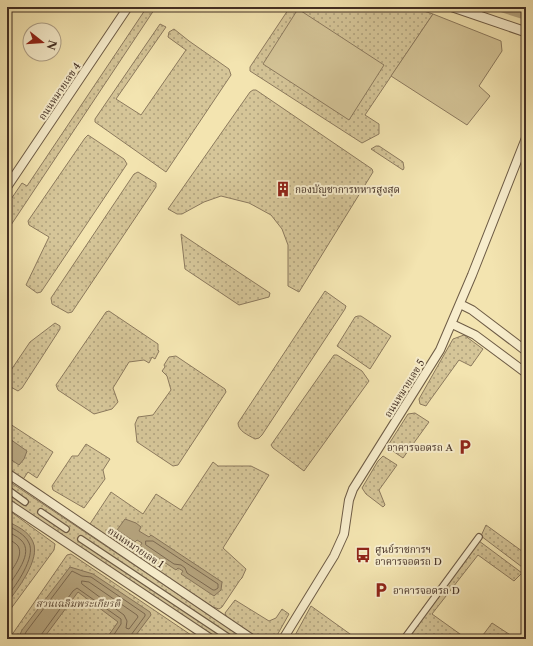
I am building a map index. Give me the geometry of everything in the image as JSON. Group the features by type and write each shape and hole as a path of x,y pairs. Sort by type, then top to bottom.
{"street":[{"name":"ถนนหมายเลข 4","path":"7,186 128,7"},
{"path":"453,7 526,32"},
{"name":"ถนนหมายเลข 5","path":"282,639 334,556 344,534 349,500 353,489 440,350 452,324 526,138"},
{"path":"460,304 472,310 526,352"},
{"path":"452,324 475,335 526,373"},
{"name":"ถนนหมายเลข 1","path":"7,473 252,639"},
{"path":"7,489 25,502"},
{"path":"7,503 211,639"},
{"path":"41,512 66,529"},
{"path":"404,639 479,537"},
{"path":"81,539 231,639"}],"green space":[{"path":"147,7 156,7 7,231 7,205 22,183 27,186"},
{"path":"290,7 411,7 433,14 365,115 379,124 379,134 362,143 250,71 250,67"},
{"path":"298,9 384,65 349,120 263,64"},
{"path":"433,14 501,41 502,51 479,86 490,96 467,125 391,76"},
{"path":"160,24 166,27 116,99 141,115 186,50 168,37 169,32 174,29 229,69 231,75 166,172 95,122 95,119"},
{"path":"256,90 372,169 373,172 299,292 288,286 288,245 282,229 271,215 249,203 221,196 204,202 182,214 177,214 168,209 250,92"},
{"path":"88,135 124,159 127,164 41,292 37,293 26,285 49,237 29,225 28,221"},
{"path":"379,146 403,162 403,170 371,149"},
{"path":"138,172 156,183 156,187 72,312 68,313 52,304 51,298 134,174"},
{"path":"181,234 270,293 269,297 239,305 185,269"},
{"path":"325,291 346,306 345,309 262,435 255,439 242,431 238,426 238,423"},
{"path":"109,311 158,344 159,351 155,359 152,357 149,363 144,360 129,362 113,388 118,402 112,409 94,414 58,390 56,385 106,312"},
{"path":"361,316 391,336 370,369 337,346 355,317"},
{"path":"55,323 60,326 60,329 22,388 18,391 7,385 7,376 30,342"},
{"path":"464,335 483,349 471,366 459,360 426,406 420,404 419,399 453,339"},
{"path":"334,355 337,355 362,371 369,381 304,471 271,445"},
{"path":"176,356 225,389 226,392 178,465 173,466 137,442 135,424 138,417 153,415 171,390 167,376 162,371 169,357"},
{"path":"415,413 429,422 403,458 387,447 408,414"},
{"path":"7,422 53,452 37,478 28,472 22,481 7,471"},
{"path":"86,444 110,459 103,470 105,479 84,508 53,490 52,486 72,456 78,456"},
{"path":"383,456 397,465 379,490 385,505 383,507 366,494 362,488 378,461"},
{"path":"213,462 218,466 251,466 269,475 223,548 246,569 242,578 222,607 219,609 213,607 93,528 90,524 111,492 143,514 156,494 181,510"},
{"path":"7,480 245,639 218,639 7,498"},
{"path":"7,509 55,544 54,550 7,614"},
{"path":"486,525 526,554 526,570 481,536"},
{"path":"475,538 522,573 514,581 478,555 432,614 467,639 408,639 428,611 423,608"},
{"name":"สวนเฉลิมพระเกียรติ","path":"71,554 197,639 9,639 67,555"},
{"path":"235,600 269,621 276,618 282,609 289,614 275,639 260,639 227,618 225,613"},
{"path":"311,606 357,639 293,639"},
{"path":"492,623 515,638 480,639"}],"water":[{"path":"7,437 27,451 24,459 19,465 7,457"},
{"path":"125,519 136,523 141,527 139,531 149,537 151,535 222,582 221,590 214,596 181,574 183,571 178,568 176,570 140,546 142,543 137,540 135,542 117,530"},
{"path":"7,521 22,529 29,535 35,549 34,557 27,574 7,603"},
{"path":"70,567 93,574 150,612 151,615 133,639 106,639 118,622 78,592 43,639 18,639 22,630"}],"waterway":[{"path":"498,7 526,16"}],"place":[{"name":"กองบัญชาการทหารสูงสุด","path":"283,189"},
{"name":"อาคารจอดรถ A","path":"465,447"},
{"name":"ศูนย์ราชการฯ อาคารจอดรถ D","path":"363,555"},
{"name":"อาคารจอดรถ D","path":"381,590"}]}
